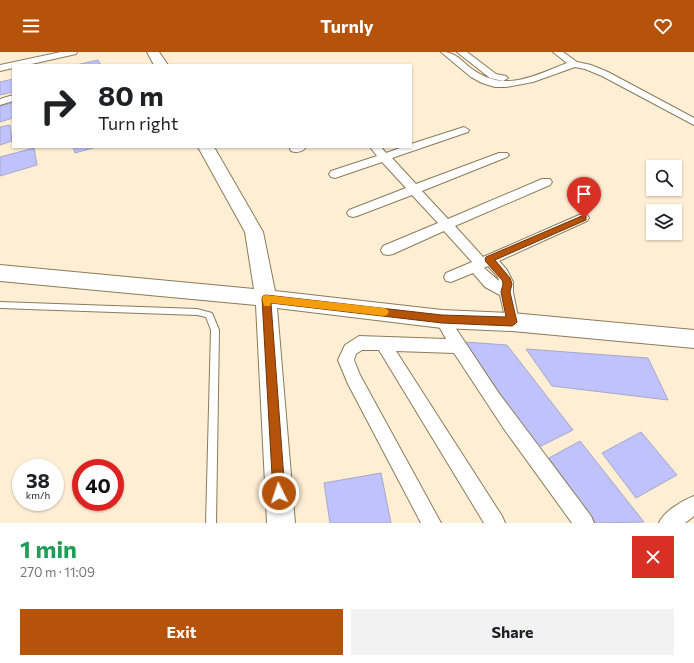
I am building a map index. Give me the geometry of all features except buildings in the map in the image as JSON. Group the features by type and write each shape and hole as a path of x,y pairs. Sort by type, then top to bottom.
{"street":[{"path":"17,64 21,52"},
{"path":"21,64 73,52"},
{"path":"153,52 160,64"},
{"path":"445,52 475,76 486,82 498,85 516,84 570,61"},
{"path":"462,52 493,76 506,78 512,78 570,61"},
{"path":"557,52 570,61 605,74 694,122"},
{"path":"0,68 12,66"},
{"path":"0,102 12,98"},
{"path":"412,148 464,130"},
{"path":"207,148 254,232 266,298 281,523"},
{"path":"376,148 482,263 490,283 506,292 512,322"},
{"path":"335,174 411,148"},
{"path":"353,213 504,155"},
{"path":"388,250 546,182"},
{"path":"451,277 584,218"},
{"path":"0,273 266,298 442,319 512,322 694,339"},
{"path":"442,319 457,346 490,397 584,523"},
{"path":"431,523 354,379 346,360 350,350 359,344 457,346"},
{"path":"382,344 495,523"},
{"path":"669,523 694,505"}],"lane":[{"path":"0,305 197,312 209,315 215,330 211,523"}],"slow traffic":[{"path":"267,303 266,298 384,312"}],"route":[{"path":"279,493 266,298 442,319 512,322 506,292 508,284 506,278 489,259 584,218"}]}
